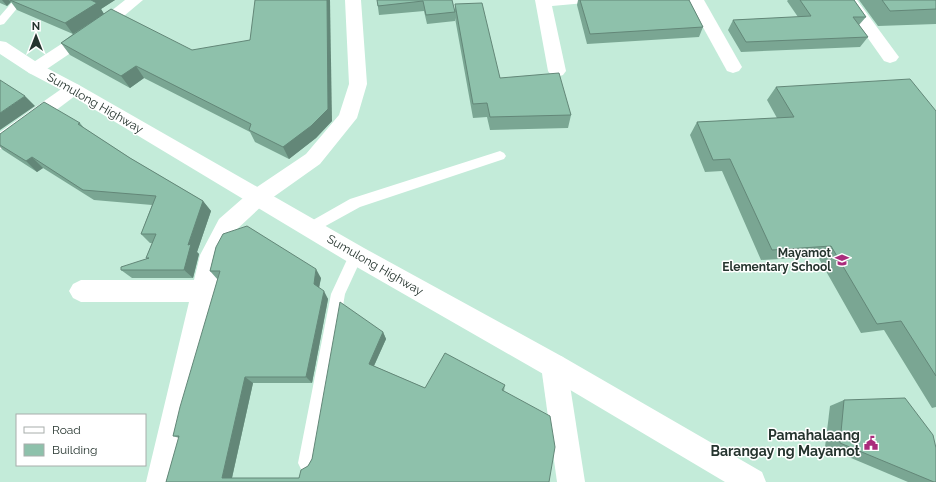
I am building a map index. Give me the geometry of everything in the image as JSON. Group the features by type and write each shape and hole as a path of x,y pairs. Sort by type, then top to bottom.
{"street":[{"path":"35,69 112,18 135,0"},
{"path":"160,482 211,255 227,225 258,197 313,159 348,118 358,84 353,0"},
{"path":"557,71 543,1 580,0"},
{"path":"696,0 733,68"},
{"path":"849,0 890,57"},
{"name":"Sumulong Highway","path":"0,46 35,69 73,89 356,254 554,366 752,482"},
{"path":"0,142 73,89"},
{"path":"81,291 204,291"},
{"path":"554,366 571,482"}],"lane":[{"path":"0,22 19,0"},
{"path":"311,228 355,202 500,156"},
{"path":"306,464 338,294 356,254"}],"building":[{"path":"10,0 91,0 97,3 65,23"},
{"path":"255,0 327,0 328,109 311,126 283,147 249,130 251,124 136,66 121,76 61,43 111,9 192,50 250,40"},
{"path":"377,0 452,0 455,12 426,15 423,1 378,6"},
{"path":"580,0 689,0 703,27 590,34"},
{"path":"800,0 854,0 866,17 853,17 868,37 746,42 733,20 811,16"},
{"path":"882,0 936,0 936,9 890,11"},
{"path":"482,3 500,78 559,73 571,115 490,117 487,103 473,104 455,4"},
{"name":"Mayamot Elementary School","path":"910,79 936,111 936,376 901,321 877,324 831,246 772,250 730,159 713,160 697,122 794,117 776,87"},
{"path":"0,80 25,96 0,113"},
{"path":"44,102 80,123 78,124 130,158 203,201 188,245 191,244 184,270 121,270 121,267 149,258 146,258 156,234 141,234 156,196 83,190 32,157 26,161 0,145 0,134"},
{"path":"247,226 316,269 314,284 324,291 306,377 245,377 222,478 299,478 301,470 308,466 312,459 340,302 383,332 369,364 425,388 445,353 505,385 502,390 550,416 555,447 549,482 166,482 179,436 173,436 180,407 220,271 210,271 216,247 223,234"},
{"name":"Pamahalaang Barangay ng Mayamot","path":"905,398 933,435 936,448 936,482 840,443 844,400"}],"place":[{"name":"Mayamot Elementary School","path":"842,260"},
{"name":"Pamahalaang Barangay ng Mayamot","path":"871,443"}]}
